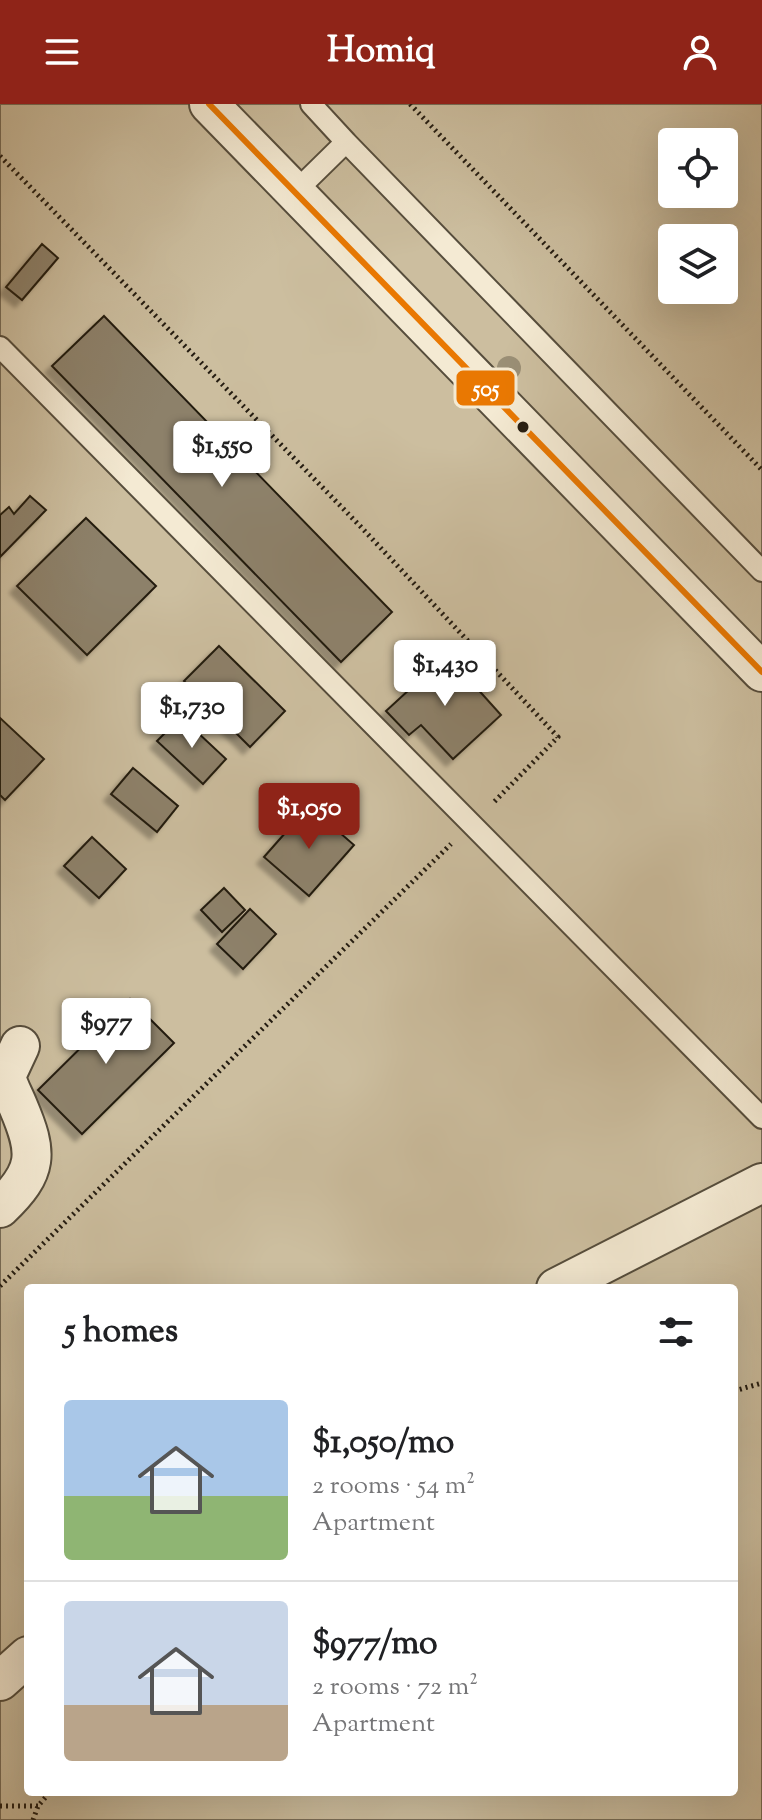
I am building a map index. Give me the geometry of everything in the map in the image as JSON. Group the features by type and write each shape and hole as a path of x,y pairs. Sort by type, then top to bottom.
{"street":[{"path":"209,104 762,672"},
{"path":"0,1208 23,1185 32,1160 30,1137 6,1076 20,1046"},
{"path":"564,1284 762,1183"},
{"path":"0,1681 24,1660"}],"lane":[{"path":"311,104 762,571"},
{"path":"295,192 346,142"},
{"path":"0,347 762,1118"}],"path":[{"path":"410,104 762,470"},
{"path":"0,156 361,527 558,737 0,1286"},
{"path":"738,1390 762,1383"},
{"path":"33,1820 38,1806 47,1796"},
{"path":"0,1806 38,1806"}],"shaded area":[{"path":"0,104 762,104 762,1820 0,1820"}],"building":[{"path":"42,244 58,258 22,300 6,287"},
{"path":"104,316 392,612 341,662 52,366"},
{"path":"30,496 46,510 0,557 0,515 9,507 14,514"},
{"path":"86,518 156,586 87,655 17,586"},
{"path":"219,646 285,711 250,747 184,681"},
{"path":"447,655 501,715 453,759 421,725 409,735 386,711"},
{"path":"181,717 226,759 203,784 157,741"},
{"path":"0,718 44,759 5,800 0,795"},
{"path":"133,768 178,806 157,832 111,794"},
{"path":"309,806 354,845 309,896 264,857"},
{"path":"92,837 126,869 99,898 64,866"},
{"path":"224,888 245,910 222,932 201,910"},
{"path":"250,909 276,934 243,969 217,944"},
{"path":"130,999 174,1043 82,1134 38,1090"}],"transit line":[{"name":"505","path":"209,104 762,672"}]}
